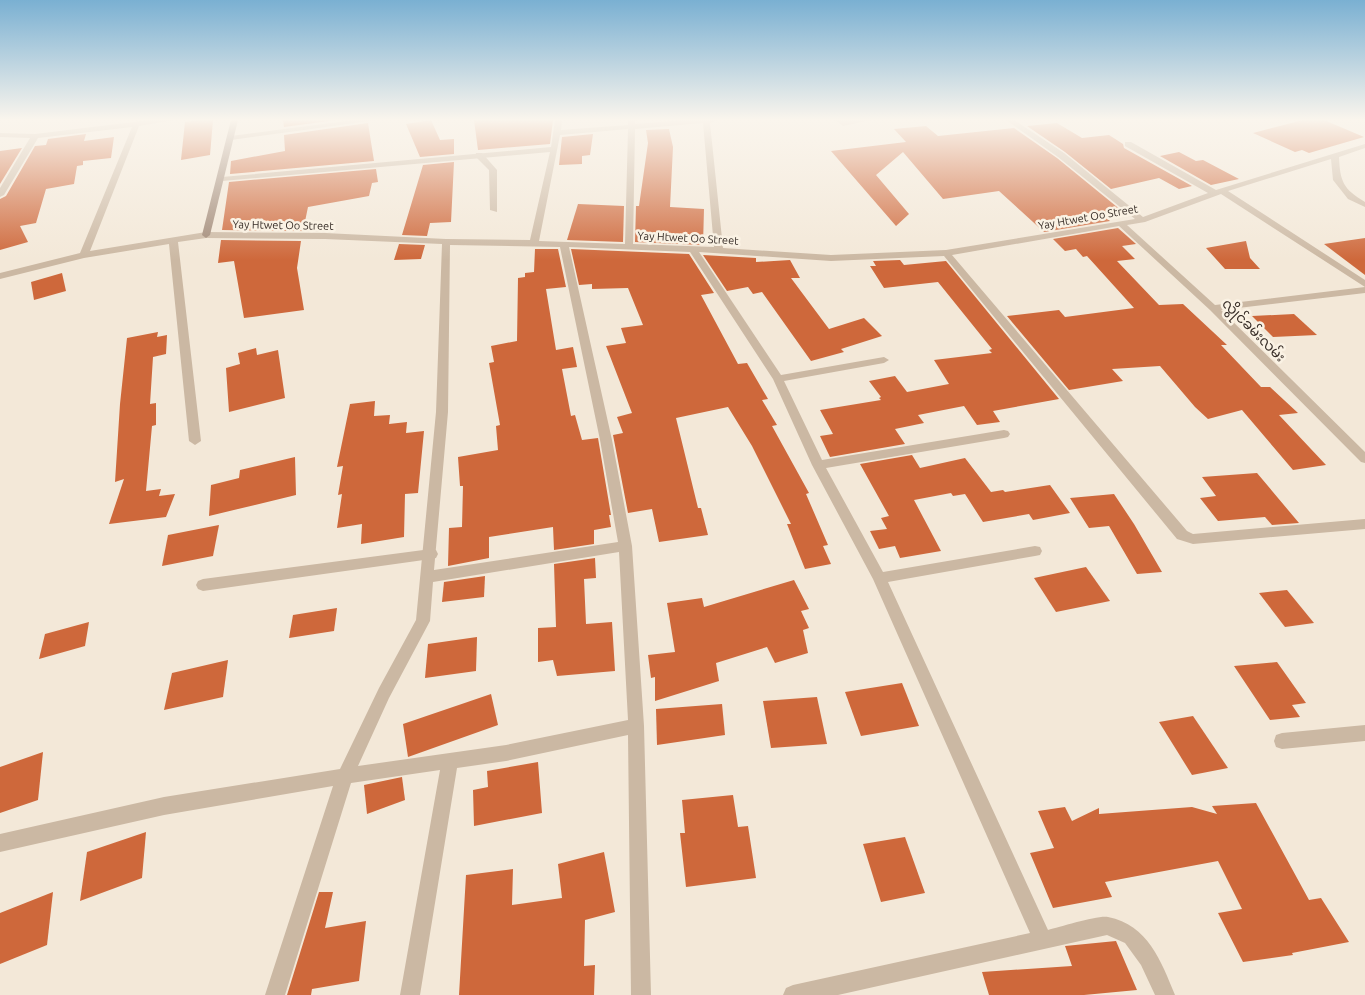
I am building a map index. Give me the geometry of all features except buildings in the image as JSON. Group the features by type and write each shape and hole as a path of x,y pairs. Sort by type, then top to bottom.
{"street":[{"path":"0,195 17,166"},
{"path":"84,255 119,166"},
{"path":"206,235 225,166"},
{"path":"222,179 357,166"},
{"path":"490,166 493,170 494,210"},
{"path":"534,243 550,166"},
{"path":"629,247 631,166"},
{"path":"711,166 719,250"},
{"path":"1075,166 1142,220"},
{"path":"1170,166 1218,192 1365,284"},
{"name":"Yay Htwet Oo Street","path":"0,276 84,255 206,235 325,236 446,242 534,243 719,250 831,258 946,253 1142,220 1218,192 1300,166"},
{"path":"1336,166 1336,178 1351,197 1365,205"},
{"name":"လွိုင်ခမ်းလမ်း","path":"1121,224 1213,308 1365,459"},
{"path":"173,239 195,441"},
{"path":"275,995 345,776 384,693 424,621 442,412 446,242"},
{"path":"564,245 603,421 625,546 636,726 641,995"},
{"path":"693,250 778,379 818,466 879,578 1043,940"},
{"path":"946,253 1182,535 1193,538 1365,524"},
{"path":"1213,308 1365,290"},
{"path":"1354,292 1365,299"},
{"path":"778,379 884,360"},
{"path":"818,466 1004,434"},
{"path":"428,577 625,546"},
{"path":"879,578 1035,551"},
{"path":"203,585 431,554"},
{"path":"0,843 164,806 345,776 506,753 636,726"},
{"path":"1282,742 1365,733"},
{"path":"410,995 450,761"},
{"path":"793,995 1107,926 1132,936 1148,958 1165,995"}]}
